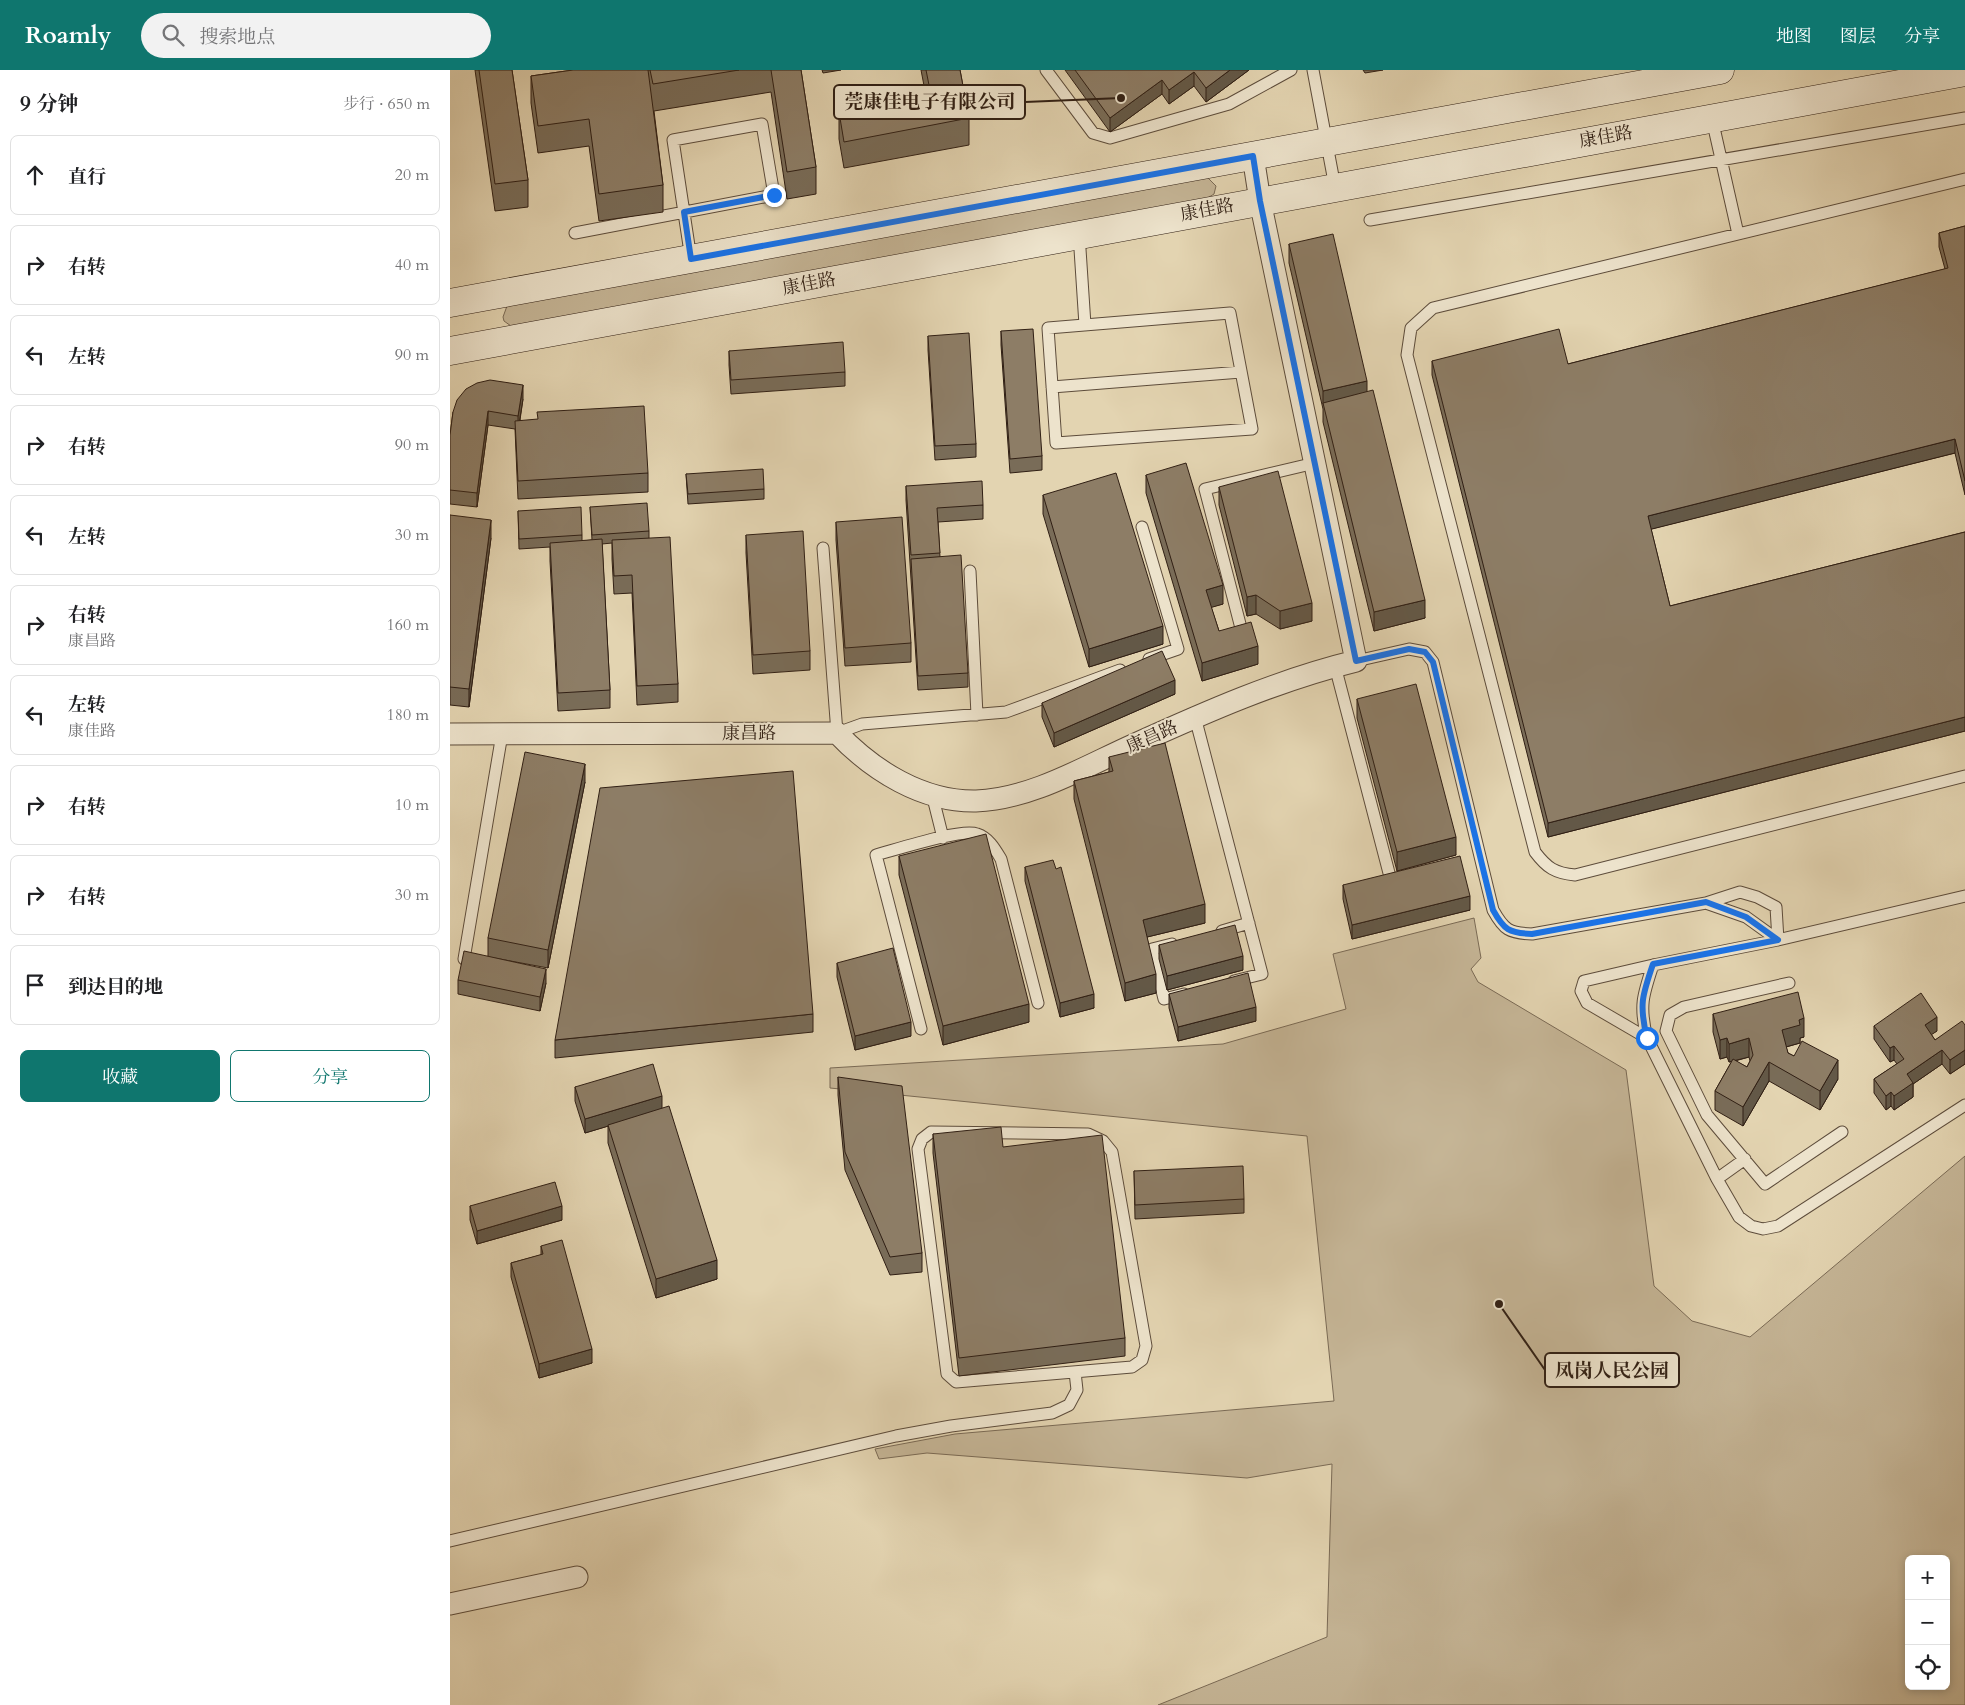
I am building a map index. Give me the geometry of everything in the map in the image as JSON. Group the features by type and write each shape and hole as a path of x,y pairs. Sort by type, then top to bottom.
{"street":[{"path":"450,304 1720,70"},
{"name":"康佳路","path":"450,351 1712,117 1965,72"},
{"path":"1253,156 1260,201 1356,661"},
{"name":"康昌路","path":"450,734 837,733 870,764 905,783 932,794 954,800 977,801 1023,792 1275,684 1356,661"},
{"path":"450,1604 577,1577"}],"lane":[{"path":"1046,70 1093,133 1110,138 1229,104 1292,70"},
{"path":"1313,70 1335,187"},
{"path":"1712,117 1738,234"},
{"path":"1370,220 1965,118"},
{"path":"575,233 684,212 774,195 762,124 673,140 684,212 691,259"},
{"path":"1965,178 1433,308 1411,328 1407,355 1535,852 1545,866 1558,874 1574,875 1965,776"},
{"path":"1079,234 1085,325"},
{"path":"1230,314 1242,372 1252,428 1056,443 1048,328 1230,314"},
{"path":"1052,386 1242,372"},
{"path":"1241,628 1204,489 1315,463"},
{"path":"823,548 837,733 862,724 1006,712 1178,649 1142,527"},
{"path":"970,572 977,715"},
{"path":"1356,661 1409,649 1425,652 1433,662 1493,910 1502,926 1515,934 1532,934 1706,902 1740,892 1757,897 1776,907 1778,940"},
{"path":"1334,666 1389,873"},
{"path":"1195,717 1262,974 1226,983"},
{"path":"483,962 464,959 502,734"},
{"path":"932,794 943,838"},
{"path":"921,1030 876,855 961,833 977,834 991,842 996,850 1038,1003"},
{"path":"1647,1038 1587,1003 1581,991 1584,981 1653,964 1778,940 1965,896"},
{"path":"1706,902 1746,917 1778,940"},
{"path":"1214,933 1249,923"},
{"path":"1187,940 1152,949 1164,999 1200,990"},
{"path":"1653,964 1644,991 1641,1014 1647,1038 1717,1179 1739,1217 1751,1226 1764,1229 1778,1226 1965,1105"},
{"path":"1789,983 1684,1007 1670,1015 1666,1031 1707,1115 1765,1184 1842,1132"},
{"path":"931,1132 1088,1134 1103,1140 1112,1152 1146,1346 1142,1360 1132,1367 1075,1372 956,1382 947,1374 918,1149 922,1139 931,1132"},
{"path":"1717,1179 1745,1159"},
{"path":"450,1541 896,1436 950,1426 1052,1414 1069,1405 1077,1390 1075,1372"}],"shaded area":[{"path":"1206,176 1216,186 1214,194 1206,199 511,326 504,321 503,317 507,306"},
{"path":"1474,918 1481,958 1471,969 1478,982 1626,1070 1654,1286 1692,1321 1750,1337 1965,1156 1965,1705 1158,1705 1327,1637 1332,1464 1247,1478 927,1453 879,1459 875,1449 955,1434 1334,1401 1307,1136 830,1088 830,1068 1223,1044 1346,1009 1333,954"}],"building":[{"path":"479,70 512,70 528,180 495,184"},
{"path":"573,70 648,70 663,185 599,194 589,119 538,126 531,76"},
{"path":"650,70 739,70 653,84"},
{"path":"771,70 801,70 816,167 787,172"},
{"path":"926,70 960,70 969,118 844,142 839,112 931,95"},
{"path":"1075,70 1230,70 1206,88 1194,72 1169,90 1162,80 1110,118"},
{"path":"1965,226 1965,481 1955,439 1648,516 1670,606 1965,532 1965,717 1548,823 1432,361 1559,329 1568,364 1948,268 1939,233"},
{"path":"1333,234 1367,381 1323,391 1289,244"},
{"path":"1033,329 1042,456 1010,459 1001,331"},
{"path":"969,333 976,444 935,446 928,336"},
{"path":"843,342 845,372 731,380 729,351"},
{"path":"490,380 523,385 518,416 488,411 477,493 450,490 450,435 453,412 457,400 466,389 477,383"},
{"path":"1373,390 1425,600 1374,612 1323,403"},
{"path":"644,406 648,473 518,481 515,421 538,419 537,412"},
{"path":"1186,463 1223,585 1206,590 1219,631 1251,622 1258,646 1202,663 1146,475"},
{"path":"763,469 764,489 688,494 686,474"},
{"path":"1278,471 1312,603 1280,611 1256,595 1247,597 1219,487"},
{"path":"1116,473 1163,626 1089,649 1043,495"},
{"path":"982,481 983,505 937,508 940,553 911,555 906,486"},
{"path":"647,503 649,531 592,535 590,507"},
{"path":"581,507 582,535 519,539 518,511"},
{"path":"450,515 491,520 469,689 450,687"},
{"path":"902,517 911,643 845,648 836,522"},
{"path":"803,531 810,651 753,655 746,535"},
{"path":"670,537 678,684 637,686 632,575 614,576 612,540"},
{"path":"602,539 610,690 558,693 550,543"},
{"path":"961,555 968,673 918,676 911,559"},
{"path":"1162,651 1175,680 1054,733 1042,703"},
{"path":"1416,684 1456,837 1397,852 1357,699"},
{"path":"1165,743 1205,904 1143,920 1156,974 1125,983 1074,781 1113,771 1109,757"},
{"path":"525,752 585,764 548,950 488,938"},
{"path":"793,771 813,1014 555,1040 600,788"},
{"path":"986,834 1029,1004 943,1026 899,856"},
{"path":"1460,856 1470,896 1352,925 1343,885"},
{"path":"1053,860 1056,869 1061,867 1094,994 1060,1003 1025,867"},
{"path":"1235,925 1243,956 1167,976 1159,945"},
{"path":"893,948 911,1022 855,1036 837,963"},
{"path":"464,951 546,969 540,997 458,980"},
{"path":"1248,973 1256,1007 1178,1027 1169,994"},
{"path":"1798,992 1804,1018 1799,1020 1800,1025 1782,1030 1788,1053 1794,1056 1802,1041 1838,1060 1820,1091 1769,1062 1743,1107 1715,1091 1733,1059 1747,1067 1753,1055 1749,1038 1729,1044 1727,1038 1720,1040 1713,1014"},
{"path":"1921,993 1937,1017 1925,1025 1935,1040 1962,1021 1965,1025 1965,1050 1950,1060 1942,1050 1907,1074 1913,1083 1894,1096 1891,1092 1886,1096 1874,1079 1904,1059 1894,1046 1890,1048 1874,1026"},
{"path":"653,1064 662,1096 585,1119 575,1087"},
{"path":"838,1077 902,1086 922,1253 890,1257 845,1152"},
{"path":"669,1106 717,1260 656,1279 608,1125"},
{"path":"1001,1127 1003,1147 1102,1135 1125,1338 959,1358 933,1134"},
{"path":"1243,1166 1244,1199 1135,1205 1134,1171"},
{"path":"555,1182 562,1206 477,1231 470,1206"},
{"path":"562,1240 592,1349 539,1364 511,1263 543,1254 541,1246"}],"place":[{"name":"莞康佳电子有限公司","path":"1121,98"},
{"name":"凤岗人民公园","path":"1499,1304"}],"route":[{"path":"774,195 684,212 691,259 1253,156 1260,201 1356,661 1409,649 1425,652 1433,662 1493,910 1502,926 1515,934 1532,934 1706,902 1746,917 1778,940 1653,964 1644,991 1641,1014 1647,1038"}]}
